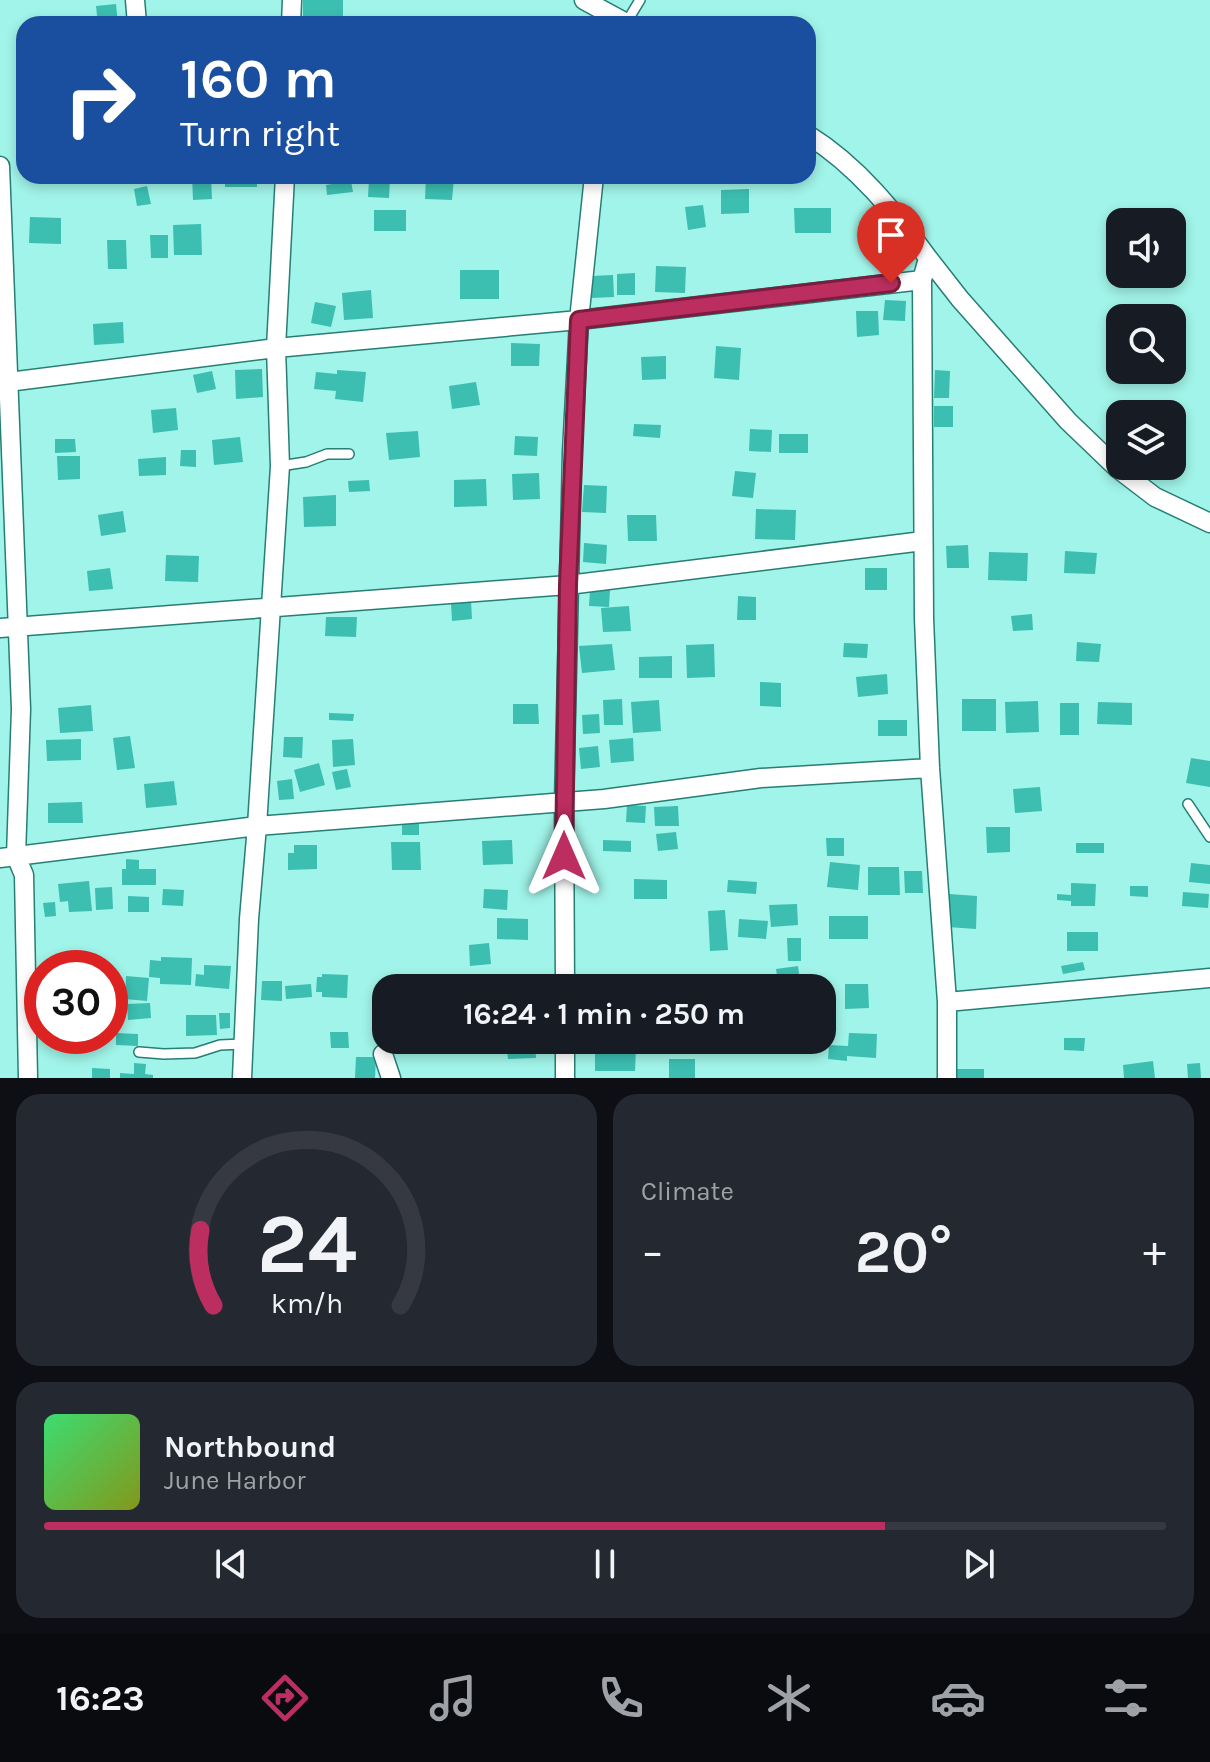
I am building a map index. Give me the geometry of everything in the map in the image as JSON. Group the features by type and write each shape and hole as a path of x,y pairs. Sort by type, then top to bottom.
{"street":[{"path":"584,0 613,16"},
{"path":"816,141 857,173 892,210 960,299 1068,421 1117,468 1155,497 1210,523"},
{"path":"0,166 9,628 21,709 8,857 24,875 28,1078"},
{"path":"242,1078 249,919 280,466 276,348 285,184"},
{"path":"565,974 568,585 579,320 593,184"},
{"path":"928,258 922,280 924,618 930,768 947,1002 947,1078"},
{"path":"4,382 276,348 579,320 922,280"},
{"path":"9,628 568,585 923,541"},
{"path":"8,857 257,826 604,799 761,778 930,768"},
{"path":"947,1002 1210,978"},
{"path":"383,1054 391,1078"},
{"path":"565,1054 565,1078"}],"lane":[{"path":"280,466 306,462 327,454 349,454"},
{"path":"1188,804 1210,837"},
{"path":"139,1052 195,1053 220,1045 243,1044"}],"building":[{"path":"303,0 343,0 343,16 303,16"},
{"path":"116,4 117,16 97,16 96,6"},
{"path":"192,184 211,184 212,199 193,200"},
{"path":"225,184 257,184 257,187 225,187"},
{"path":"352,184 353,192 327,195 326,185"},
{"path":"369,184 390,184 389,198 368,197"},
{"path":"426,184 453,184 452,200 425,199"},
{"path":"147,186 151,204 137,206 134,189"},
{"path":"749,189 749,213 721,214 721,190"},
{"path":"703,205 706,227 688,230 685,207"},
{"path":"794,208 831,208 831,233 795,233"},
{"path":"374,210 406,210 406,231 374,231"},
{"path":"30,217 61,218 61,244 29,243"},
{"path":"201,224 202,255 174,255 173,225"},
{"path":"150,235 168,235 168,258 151,258"},
{"path":"107,240 126,240 127,269 108,269"},
{"path":"656,266 686,267 685,293 655,292"},
{"path":"460,270 499,270 499,299 460,299"},
{"path":"635,273 635,295 617,295 617,274"},
{"path":"613,275 614,297 592,298 591,276"},
{"path":"371,290 373,318 344,320 342,293"},
{"path":"885,300 906,301 905,321 883,320"},
{"path":"315,302 336,306 331,327 311,323"},
{"path":"856,311 878,311 879,335 857,337"},
{"path":"123,322 124,343 94,345 93,324"},
{"path":"511,343 540,344 539,366 511,366"},
{"path":"716,346 741,348 739,380 714,378"},
{"path":"666,356 666,379 642,380 641,357"},
{"path":"262,369 263,397 236,399 235,370"},
{"path":"337,370 366,372 363,402 335,399 336,391 314,389 316,372 337,374"},
{"path":"935,370 950,371 949,398 934,398"},
{"path":"212,371 216,389 197,393 193,375"},
{"path":"476,382 480,405 452,409 449,386"},
{"path":"934,406 953,406 953,427 934,427"},
{"path":"176,408 178,430 153,433 151,410"},
{"path":"634,424 661,425 660,438 633,436"},
{"path":"750,429 772,430 771,452 749,451"},
{"path":"418,431 420,457 389,460 386,433"},
{"path":"779,434 808,434 808,453 779,453"},
{"path":"515,436 538,437 537,456 514,455"},
{"path":"240,437 243,462 214,465 212,440"},
{"path":"55,439 75,439 76,452 55,453"},
{"path":"181,450 196,450 196,467 180,466"},
{"path":"57,456 80,456 80,479 58,480"},
{"path":"166,457 166,475 139,476 138,459"},
{"path":"735,471 756,473 753,498 732,496"},
{"path":"539,473 540,499 513,500 512,474"},
{"path":"486,479 487,506 454,507 454,480"},
{"path":"369,480 370,491 349,492 348,481"},
{"path":"584,485 607,486 606,513 582,512"},
{"path":"336,495 336,526 304,527 303,497"},
{"path":"756,509 796,510 795,540 755,539"},
{"path":"123,511 126,532 101,536 98,515"},
{"path":"627,515 656,515 657,541 628,541"},
{"path":"584,543 607,545 606,564 583,562"},
{"path":"968,545 969,568 947,568 946,546"},
{"path":"1065,551 1097,553 1095,574 1064,573"},
{"path":"989,552 1028,553 1027,581 988,580"},
{"path":"166,555 199,556 198,582 165,581"},
{"path":"110,568 113,589 89,591 87,571"},
{"path":"865,568 887,568 887,590 865,590"},
{"path":"590,589 610,590 609,607 589,606"},
{"path":"738,596 756,597 756,620 737,620"},
{"path":"471,601 472,619 452,621 451,603"},
{"path":"629,606 631,631 603,632 601,608"},
{"path":"1032,614 1033,630 1013,631 1011,616"},
{"path":"326,617 357,617 356,637 325,636"},
{"path":"1077,642 1101,644 1099,662 1076,661"},
{"path":"844,643 868,644 867,658 843,657"},
{"path":"612,644 615,670 582,673 579,646"},
{"path":"714,644 715,677 687,678 686,645"},
{"path":"672,656 672,678 639,678 639,657"},
{"path":"887,674 888,694 858,697 856,677"},
{"path":"760,682 781,683 781,707 760,706"},
{"path":"622,699 623,725 604,725 603,700"},
{"path":"962,699 996,699 996,731 962,731"},
{"path":"659,700 661,731 633,733 631,702"},
{"path":"1038,701 1039,732 1006,733 1005,702"},
{"path":"1098,702 1132,703 1132,725 1097,724"},
{"path":"1060,703 1079,703 1079,735 1060,735"},
{"path":"513,704 538,704 539,724 513,724"},
{"path":"91,705 93,731 60,733 58,708"},
{"path":"329,713 354,714 353,721 329,720"},
{"path":"599,714 600,733 583,734 582,715"},
{"path":"878,720 907,720 907,736 878,736"},
{"path":"130,736 135,768 117,770 113,738"},
{"path":"284,737 303,737 302,758 283,757"},
{"path":"633,738 634,761 611,763 609,740"},
{"path":"81,739 81,760 47,761 46,740"},
{"path":"353,739 355,765 333,767 332,740"},
{"path":"598,746 600,767 581,769 579,748"},
{"path":"1191,758 1210,761 1210,787 1186,783"},
{"path":"319,763 325,785 300,792 294,770"},
{"path":"347,769 351,787 336,790 332,772"},
{"path":"292,779 294,799 279,800 277,781"},
{"path":"174,781 177,805 146,808 144,784"},
{"path":"1040,787 1042,811 1015,813 1013,789"},
{"path":"82,802 83,823 48,823 48,803"},
{"path":"627,805 646,806 645,823 626,822"},
{"path":"678,806 679,826 655,826 654,807"},
{"path":"402,821 419,821 419,835 402,835"},
{"path":"986,827 1010,827 1010,852 987,853"},
{"path":"676,832 678,849 658,851 656,834"},
{"path":"826,838 844,838 844,856 827,856"},
{"path":"512,840 513,864 483,865 482,841"},
{"path":"603,840 631,841 631,852 603,851"},
{"path":"391,842 420,842 421,870 392,870"},
{"path":"1076,843 1104,843 1104,853 1076,853"},
{"path":"294,845 317,845 317,869 288,870 288,853 294,853"},
{"path":"126,859 139,860 139,869 156,869 156,885 122,885 122,869 126,869"},
{"path":"830,862 860,865 858,890 827,887"},
{"path":"1191,863 1210,865 1210,884 1189,882"},
{"path":"868,867 899,867 900,895 868,895"},
{"path":"904,871 922,871 923,893 905,893"},
{"path":"634,879 667,880 667,899 634,899"},
{"path":"728,880 757,882 756,894 727,892"},
{"path":"89,881 92,911 69,912 68,901 60,902 58,884"},
{"path":"1071,883 1096,884 1095,906 1071,906 1071,901 1057,900 1057,894 1071,895"},
{"path":"1130,886 1148,886 1148,897 1130,896"},
{"path":"112,887 113,909 96,910 95,888"},
{"path":"163,889 184,890 183,906 162,905"},
{"path":"484,889 508,890 507,910 483,908"},
{"path":"1183,892 1209,894 1208,908 1182,906"},
{"path":"949,894 977,896 976,929 948,927"},
{"path":"128,896 149,897 149,912 128,912"},
{"path":"55,902 56,916 45,917 43,903"},
{"path":"797,904 798,925 771,927 769,905"},
{"path":"725,910 728,950 710,951 708,911"},
{"path":"829,916 868,916 868,939 829,939"},
{"path":"497,918 528,919 528,940 497,939"},
{"path":"739,919 768,921 766,939 738,937"},
{"path":"1067,932 1098,932 1098,951 1067,951"},
{"path":"787,938 801,938 801,961 788,961"},
{"path":"489,943 491,964 470,966 469,945"},
{"path":"161,957 192,958 191,985 160,984 160,978 149,977 150,960 161,961"},
{"path":"1083,962 1085,970 1063,974 1061,966"},
{"path":"204,965 231,966 229,989 195,986 196,974 204,975"},
{"path":"798,966 799,974 777,974 776,969"},
{"path":"322,974 348,975 347,998 322,997 322,992 316,992 317,977 322,977"},
{"path":"128,976 149,978 147,1001 128,999"},
{"path":"262,981 282,981 282,1001 261,1000"},
{"path":"311,984 312,997 286,999 285,986"},
{"path":"845,984 868,984 869,1008 845,1009"},
{"path":"150,1003 151,1018 128,1020 128,1004"},
{"path":"219,1013 230,1013 230,1028 220,1029"},
{"path":"186,1015 216,1015 217,1035 186,1036"},
{"path":"330,1032 348,1032 349,1048 331,1048"},
{"path":"849,1033 877,1034 876,1058 847,1056 847,1061 828,1059 828,1054 836,1054 836,1045 848,1046"},
{"path":"128,1034 138,1034 138,1046 128,1046"},
{"path":"1064,1038 1085,1038 1084,1051 1064,1050"},
{"path":"507,1054 536,1054 536,1058 508,1059"},
{"path":"595,1054 636,1054 635,1071 595,1071"},
{"path":"356,1057 376,1057 375,1078 355,1078"},
{"path":"669,1059 695,1059 695,1078 669,1078"},
{"path":"1153,1061 1155,1078 1124,1078 1123,1065"},
{"path":"134,1063 146,1064 145,1074 153,1075 153,1078 120,1078 120,1073 134,1074"},
{"path":"1200,1063 1201,1078 1188,1078 1187,1064"},
{"path":"92,1068 110,1069 110,1078 92,1078"},
{"path":"955,1069 984,1069 984,1078 955,1078"}],"route":[{"path":"564,856 568,585 579,320 891,283"}]}
